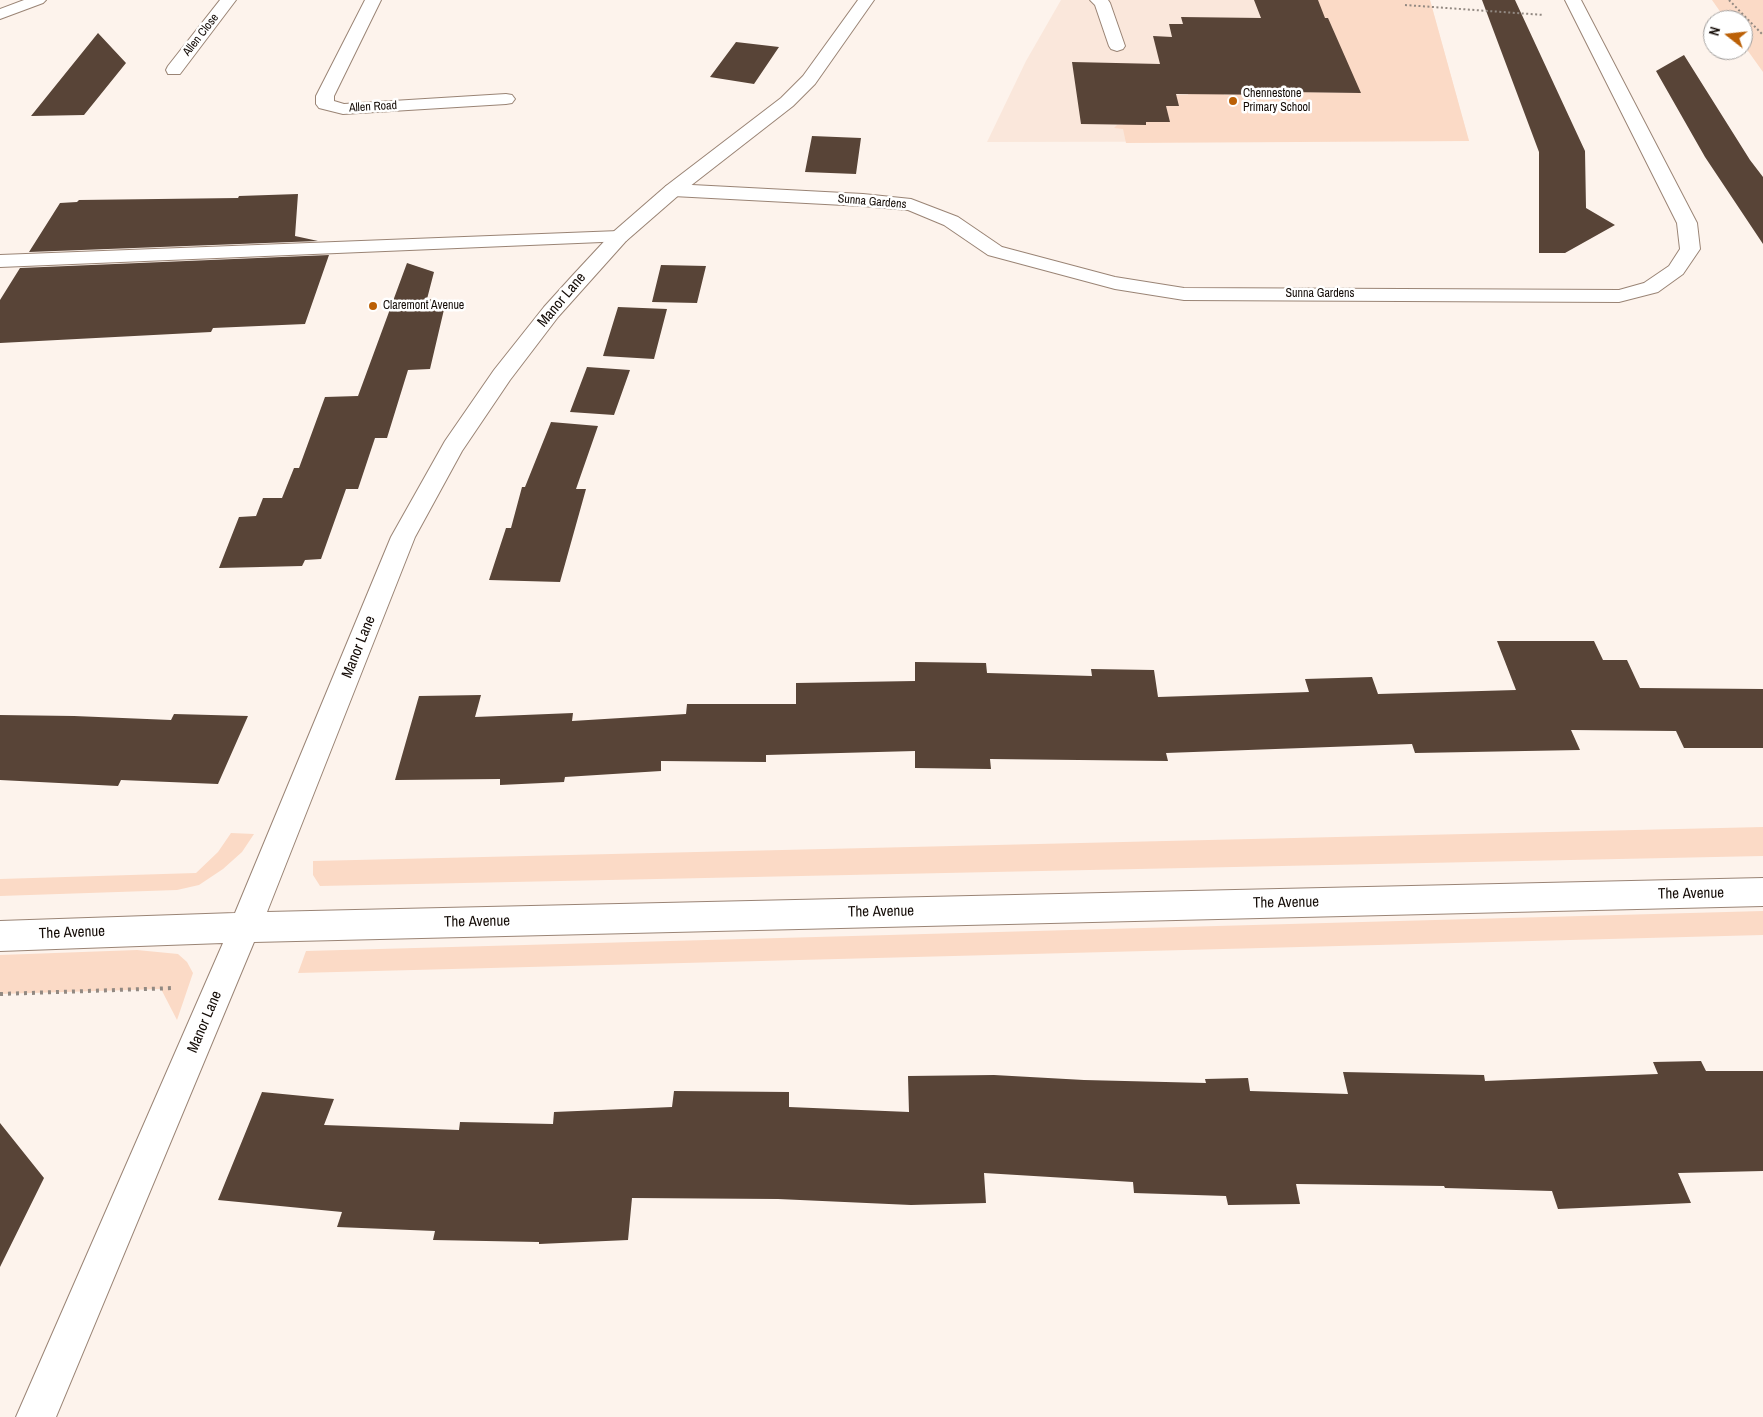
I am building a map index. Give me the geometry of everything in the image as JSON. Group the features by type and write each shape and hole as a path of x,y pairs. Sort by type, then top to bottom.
{"street":[{"path":"0,14 38,0"},
{"name":"Allen Close","path":"174,70 228,0"},
{"name":"Allen Road","path":"373,0 325,96 325,104 343,109 506,99"},
{"name":"Manor Lane","path":"36,1417 220,987 403,538 453,447 502,375 551,312 619,237 673,190 787,102 809,80 866,0"},
{"path":"1098,0 1102,3 1117,46"},
{"name":"Sunna Gardens","path":"673,190 911,204 951,221 995,251 1046,266 1115,282 1184,294 1619,296 1651,288 1676,270 1690,248 1687,224 1573,0"},
{"path":"0,261 619,237"},
{"name":"The Avenue","path":"0,936 245,927 1763,892"}],"path":[{"path":"1728,0 1763,35"},
{"path":"1405,4 1582,17"},
{"path":"0,994 220,987"}],"shaded area":[{"name":"Chennestone Primary School","path":"1061,0 1430,0 1469,141 987,142 1026,61"},
{"path":"1318,0 1430,0 1469,141 1126,143 1123,129 1114,128 1117,125 1123,125 1123,121 1146,125 1146,122 1170,122 1166,106 1179,106 1176,95 1188,95 1188,91 1223,92 1224,95 1237,95 1237,92 1273,92 1274,95 1287,95 1286,92 1360,93 1328,18 1315,18 1320,6"},
{"path":"1712,0 1763,0 1763,72 1753,58 1753,10 1719,10"},
{"path":"1763,827 1763,856 320,886 313,875 313,861"},
{"path":"231,833 254,834 242,852 223,869 199,885 177,890 0,896 0,879 196,873 218,852"},
{"path":"1763,911 1763,935 298,973 306,951"},
{"path":"137,950 178,954 187,962 193,973 177,1020 161,989 0,994 0,955"}],"building":[{"path":"1254,0 1318,0 1325,18 1328,18 1361,93 1286,92 1287,95 1176,94 1179,106 1166,106 1170,122 1146,122 1146,125 1081,124 1072,62 1160,64 1153,36 1172,37 1169,24 1183,24 1181,17 1261,18"},
{"path":"1482,0 1515,0 1585,151 1586,208 1615,225 1565,253 1539,253 1539,152"},
{"path":"98,33 126,63 84,115 31,116"},
{"path":"736,42 779,47 754,84 710,77"},
{"path":"1684,55 1750,160 1763,177 1763,244 1705,157 1656,71"},
{"path":"812,136 861,138 856,174 805,172"},
{"path":"298,194 295,236 318,241 29,252 60,203 77,202 79,200 238,198 239,196"},
{"path":"329,255 305,324 213,328 211,332 0,343 0,300 20,268"},
{"path":"407,263 434,272 427,299 446,301 430,369 408,370 387,438 375,438 358,489 346,489 321,559 305,560 302,566 219,568 239,517 256,516 263,498 282,498 294,468 299,468 325,397 358,396"},
{"path":"661,265 706,266 697,303 652,302"},
{"path":"618,307 667,309 654,359 603,356"},
{"path":"587,367 630,370 614,415 570,412"},
{"path":"551,422 598,426 576,489 586,489 560,582 489,580 506,528 511,528 522,487 525,487"},
{"path":"1497,641 1594,641 1603,660 1627,660 1640,688 1763,689 1763,748 1684,748 1676,731 1571,730 1580,750 1415,753 1412,744 1166,753 1168,761 990,759 991,769 915,768 915,751 766,755 766,762 661,761 661,771 565,777 564,782 500,785 500,779 395,780 419,696 481,695 475,717 573,713 572,721 686,714 687,704 796,704 796,683 915,681 915,662 986,663 987,673 1092,676 1091,669 1154,670 1158,697 1309,692 1305,679 1372,677 1378,694 1516,690"},
{"path":"174,714 248,716 218,784 121,780 118,786 0,780 0,715 171,720"},
{"path":"1701,1061 1706,1071 1763,1071 1763,1171 1678,1173 1691,1203 1558,1209 1552,1191 1445,1188 1444,1186 1296,1184 1300,1204 1228,1205 1226,1196 1134,1193 1133,1182 984,1173 986,1203 911,1205 778,1199 632,1198 628,1240 539,1244 539,1242 433,1240 435,1231 337,1227 342,1212 218,1200 262,1092 334,1099 324,1125 459,1130 460,1122 553,1124 554,1112 672,1107 674,1091 789,1092 789,1107 909,1112 908,1076 994,1075 1084,1080 1206,1083 1205,1079 1248,1078 1250,1091 1348,1094 1343,1072 1484,1075 1485,1081 1658,1074 1653,1062"},
{"path":"0,1123 44,1178 0,1267"}],"place":[{"name":"Chennestone Primary School","path":"1233,101"},
{"name":"Claremont Avenue","path":"373,306"}]}
